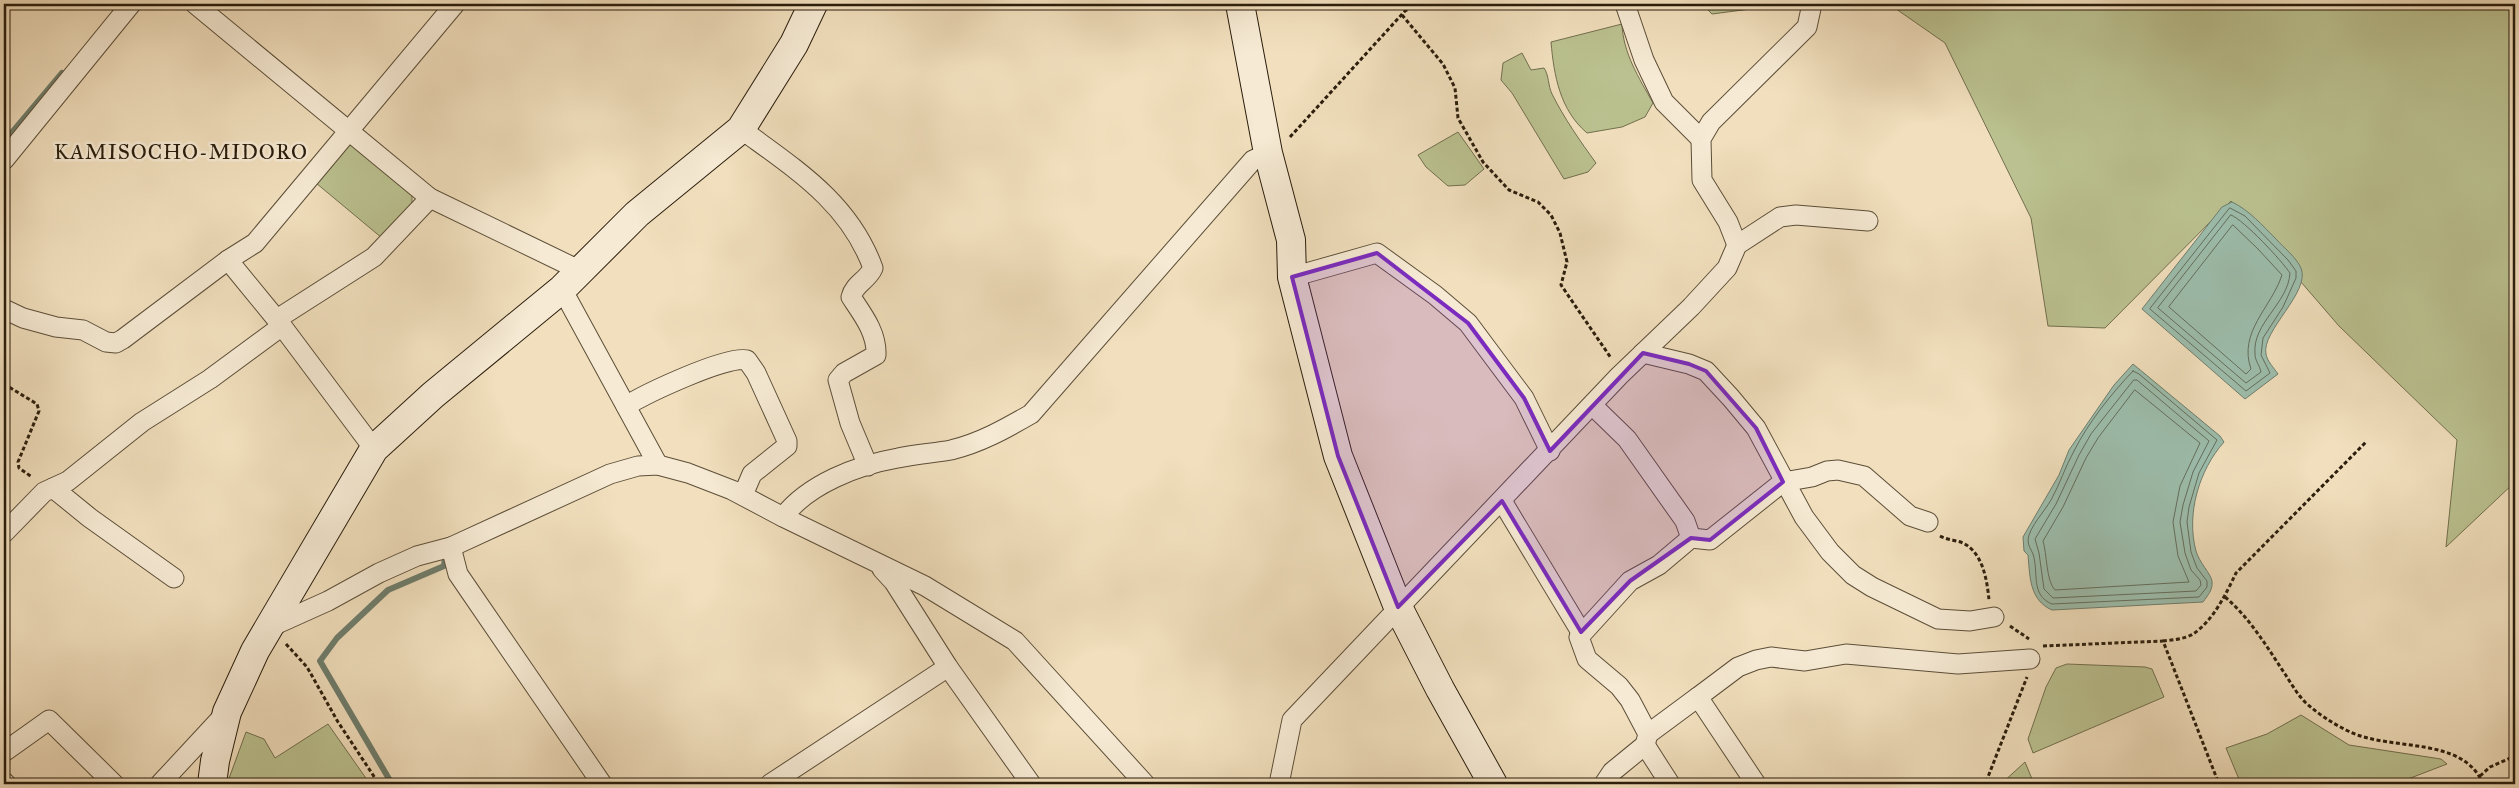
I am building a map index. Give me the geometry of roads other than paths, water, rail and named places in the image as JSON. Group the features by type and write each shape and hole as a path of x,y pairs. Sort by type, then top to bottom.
{"street":[{"path":"4,160 131,4"},
{"path":"195,4 430,198 572,280 626,406 658,464"},
{"path":"4,309 23,318 56,327 83,330 106,342 116,343 228,260 255,243 455,4"},
{"path":"212,784 215,761 228,712 268,628 374,449 433,394 572,280 637,214 741,129 794,44 813,4"},
{"path":"1240,4 1268,153 1291,240 1292,277 1338,456 1398,607 1440,689 1493,784"},
{"path":"1625,4 1644,60 1664,102 1701,139"},
{"path":"1736,245 1728,222 1702,180 1701,139 1711,122 1807,28 1812,4"},
{"path":"741,129 807,177 828,196 846,219 868,254 873,268 870,275 852,292 851,297 869,325 877,344 876,355 844,373 838,380 850,423 868,466"},
{"path":"783,517 794,503 817,487 868,466 897,458 952,449 994,435 1031,414 1253,160 1268,153"},
{"path":"4,533 44,492 68,481 142,422 210,378 280,323 374,257 430,198"},
{"path":"1278,784 1292,720 1398,607 1550,451 1619,376 1692,307 1727,268 1736,245 1780,217 1796,215 1868,221"},
{"path":"1292,277 1378,253 1435,295 1468,323 1524,398 1550,451"},
{"path":"228,260 280,323 374,449"},
{"path":"1643,353 1689,364 1706,372 1732,398 1756,428 1783,482 1804,517 1830,552 1860,579 1938,619 1970,621 1994,617"},
{"path":"626,406 641,397 688,376 735,361 747,360 756,373 787,441 787,446 752,474 743,495"},
{"path":"1592,405 1627,439 1685,521 1691,538"},
{"path":"268,628 328,602 379,573 417,556 452,547 610,474 658,464 688,472 743,495 878,565 925,586 1015,641 1145,784"},
{"path":"1670,784 1646,739 1630,700 1619,686 1587,659 1579,637 1581,632 1630,581 1659,565 1691,538 1710,540 1783,482 1833,471 1864,476 1910,516 1928,522"},
{"path":"53,488 97,523 174,578"},
{"path":"1502,501 1581,632"},
{"path":"452,547 458,574 602,784"},
{"path":"878,565 894,582 948,667 1031,784"},
{"path":"1604,784 1612,772 1646,739 1738,668 1756,660 1771,657 1804,660 1846,654 1958,664 2034,652"},
{"path":"770,784 948,667"},
{"path":"1698,697 1756,784"},
{"path":"160,784 228,712"},
{"path":"4,752 49,720 114,784"}],"water":[{"path":"2232,202 2256,219 2293,256 2301,268 2302,278 2293,300 2266,345 2266,354 2269,362 2278,374 2245,399 2142,309 2222,207"},
{"path":"2133,364 2220,436 2224,442 2215,453 2202,479 2194,508 2193,537 2196,551 2211,578 2211,590 2203,602 2052,610 2044,606 2032,587 2028,555 2024,551 2023,537 2059,475 2069,450 2114,385"}],"waterway":[{"path":"4,142 62,73"},
{"path":"392,784 320,661 337,638 388,590 444,566 445,556"}],"district":[{"name":"KAMISOCHO-MIDORO","path":"181,152"}]}
